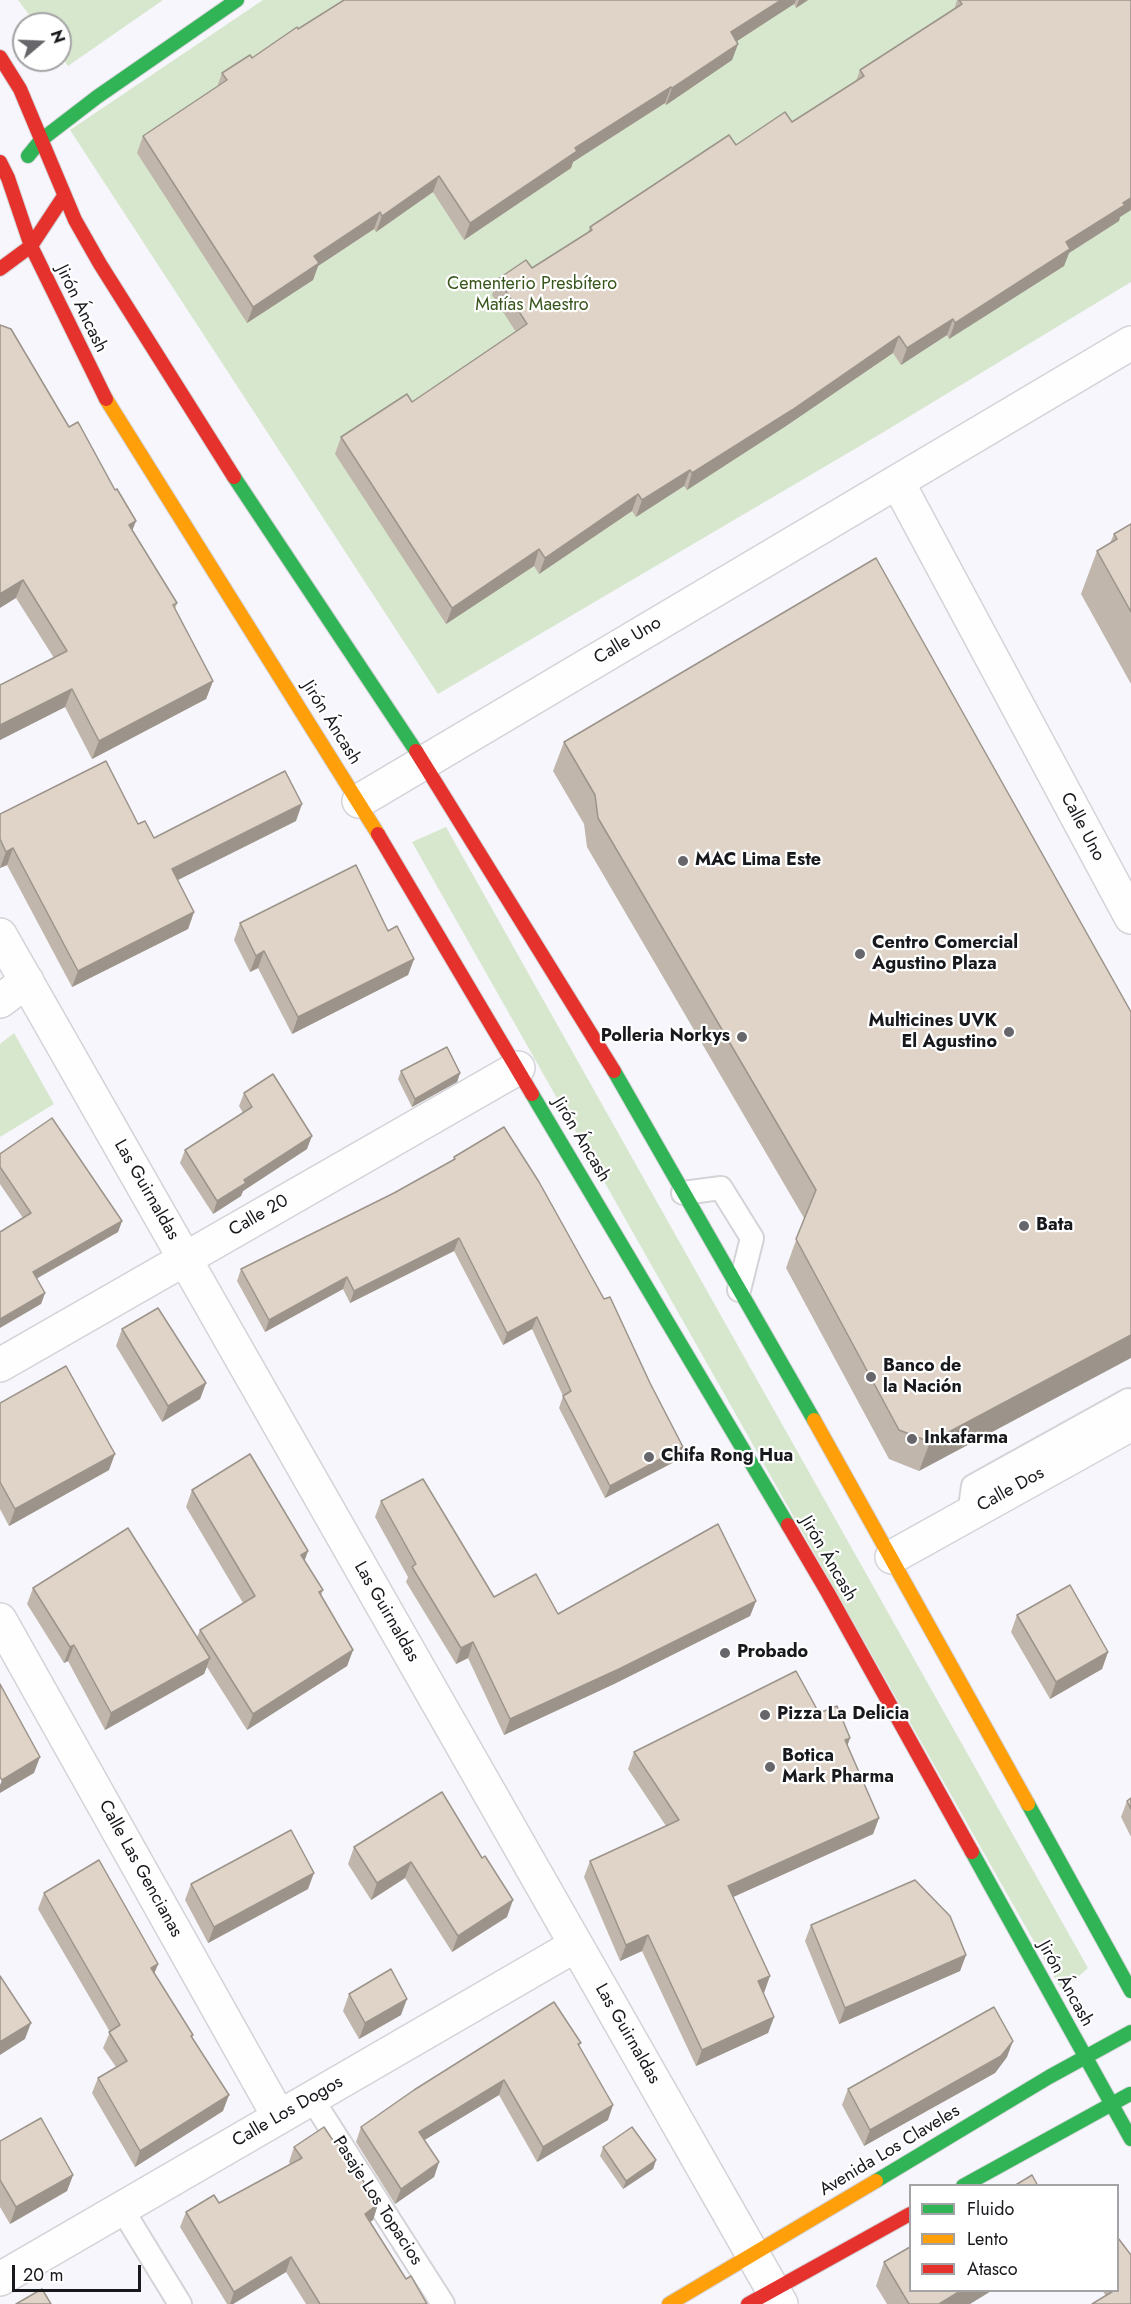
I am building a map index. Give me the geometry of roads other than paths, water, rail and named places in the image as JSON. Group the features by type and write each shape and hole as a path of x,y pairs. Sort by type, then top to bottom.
{"main road":[{"path":"4,182 41,140 97,97 237,0"},
{"name":"Jirón Áncash","path":"0,57 20,89 64,196 100,264 208,440 424,762 620,1080 892,1557 1131,1991"},
{"name":"Jirón Áncash","path":"0,162 4,182 30,246 103,395 359,801 828,1593 1131,2139"},
{"path":"0,269 30,246 64,196"},
{"name":"Avenida Los Claveles","path":"669,2304 1131,2032"},
{"path":"967,2184 1131,2094"},
{"path":"767,2299 909,2215"}],"street":[{"name":"Calle Uno","path":"359,801 1131,343"},
{"name":"Calle Uno","path":"898,483 1131,918"},
{"name":"Las Guirnaldas","path":"0,935 753,2254 767,2299"},
{"path":"0,1001 27,981"},
{"name":"Calle 20","path":"0,1365 518,1068"},
{"name":"Calle Dos","path":"892,1557 1131,1424"},
{"name":"Calle Las Gencianas","path":"0,1620 279,2117"},
{"name":"Calle Los Dogos","path":"0,2278 576,1945"}],"lane":[{"path":"683,1193 721,1188 752,1238 739,1290"},
{"path":"969,1514 973,1486 1128,1400 1131,1401"},
{"name":"Pasaje Los Topacios","path":"312,2099 443,2304"},
{"path":"122,2209 180,2304"}],"place":[{"name":"MAC Lima Este","path":"683,861"},
{"name":"Centro Comercial Agustino Plaza","path":"860,954"},
{"name":"Multicines UVK El Agustino","path":"1009,1032"},
{"name":"Polleria Norkys","path":"742,1037"},
{"name":"Bata","path":"1024,1226"},
{"name":"Banco de la Nación","path":"871,1377"},
{"name":"Inkafarma","path":"912,1439"},
{"name":"Chifa Rong Hua","path":"649,1457"},
{"name":"Probado","path":"725,1653"},
{"name":"Pizza La Delicia","path":"765,1715"},
{"name":"Botica Mark Pharma","path":"770,1767"}],"park label":[{"name":"Cementerio Presbítero Matías Maestro","path":"532,295"}]}
